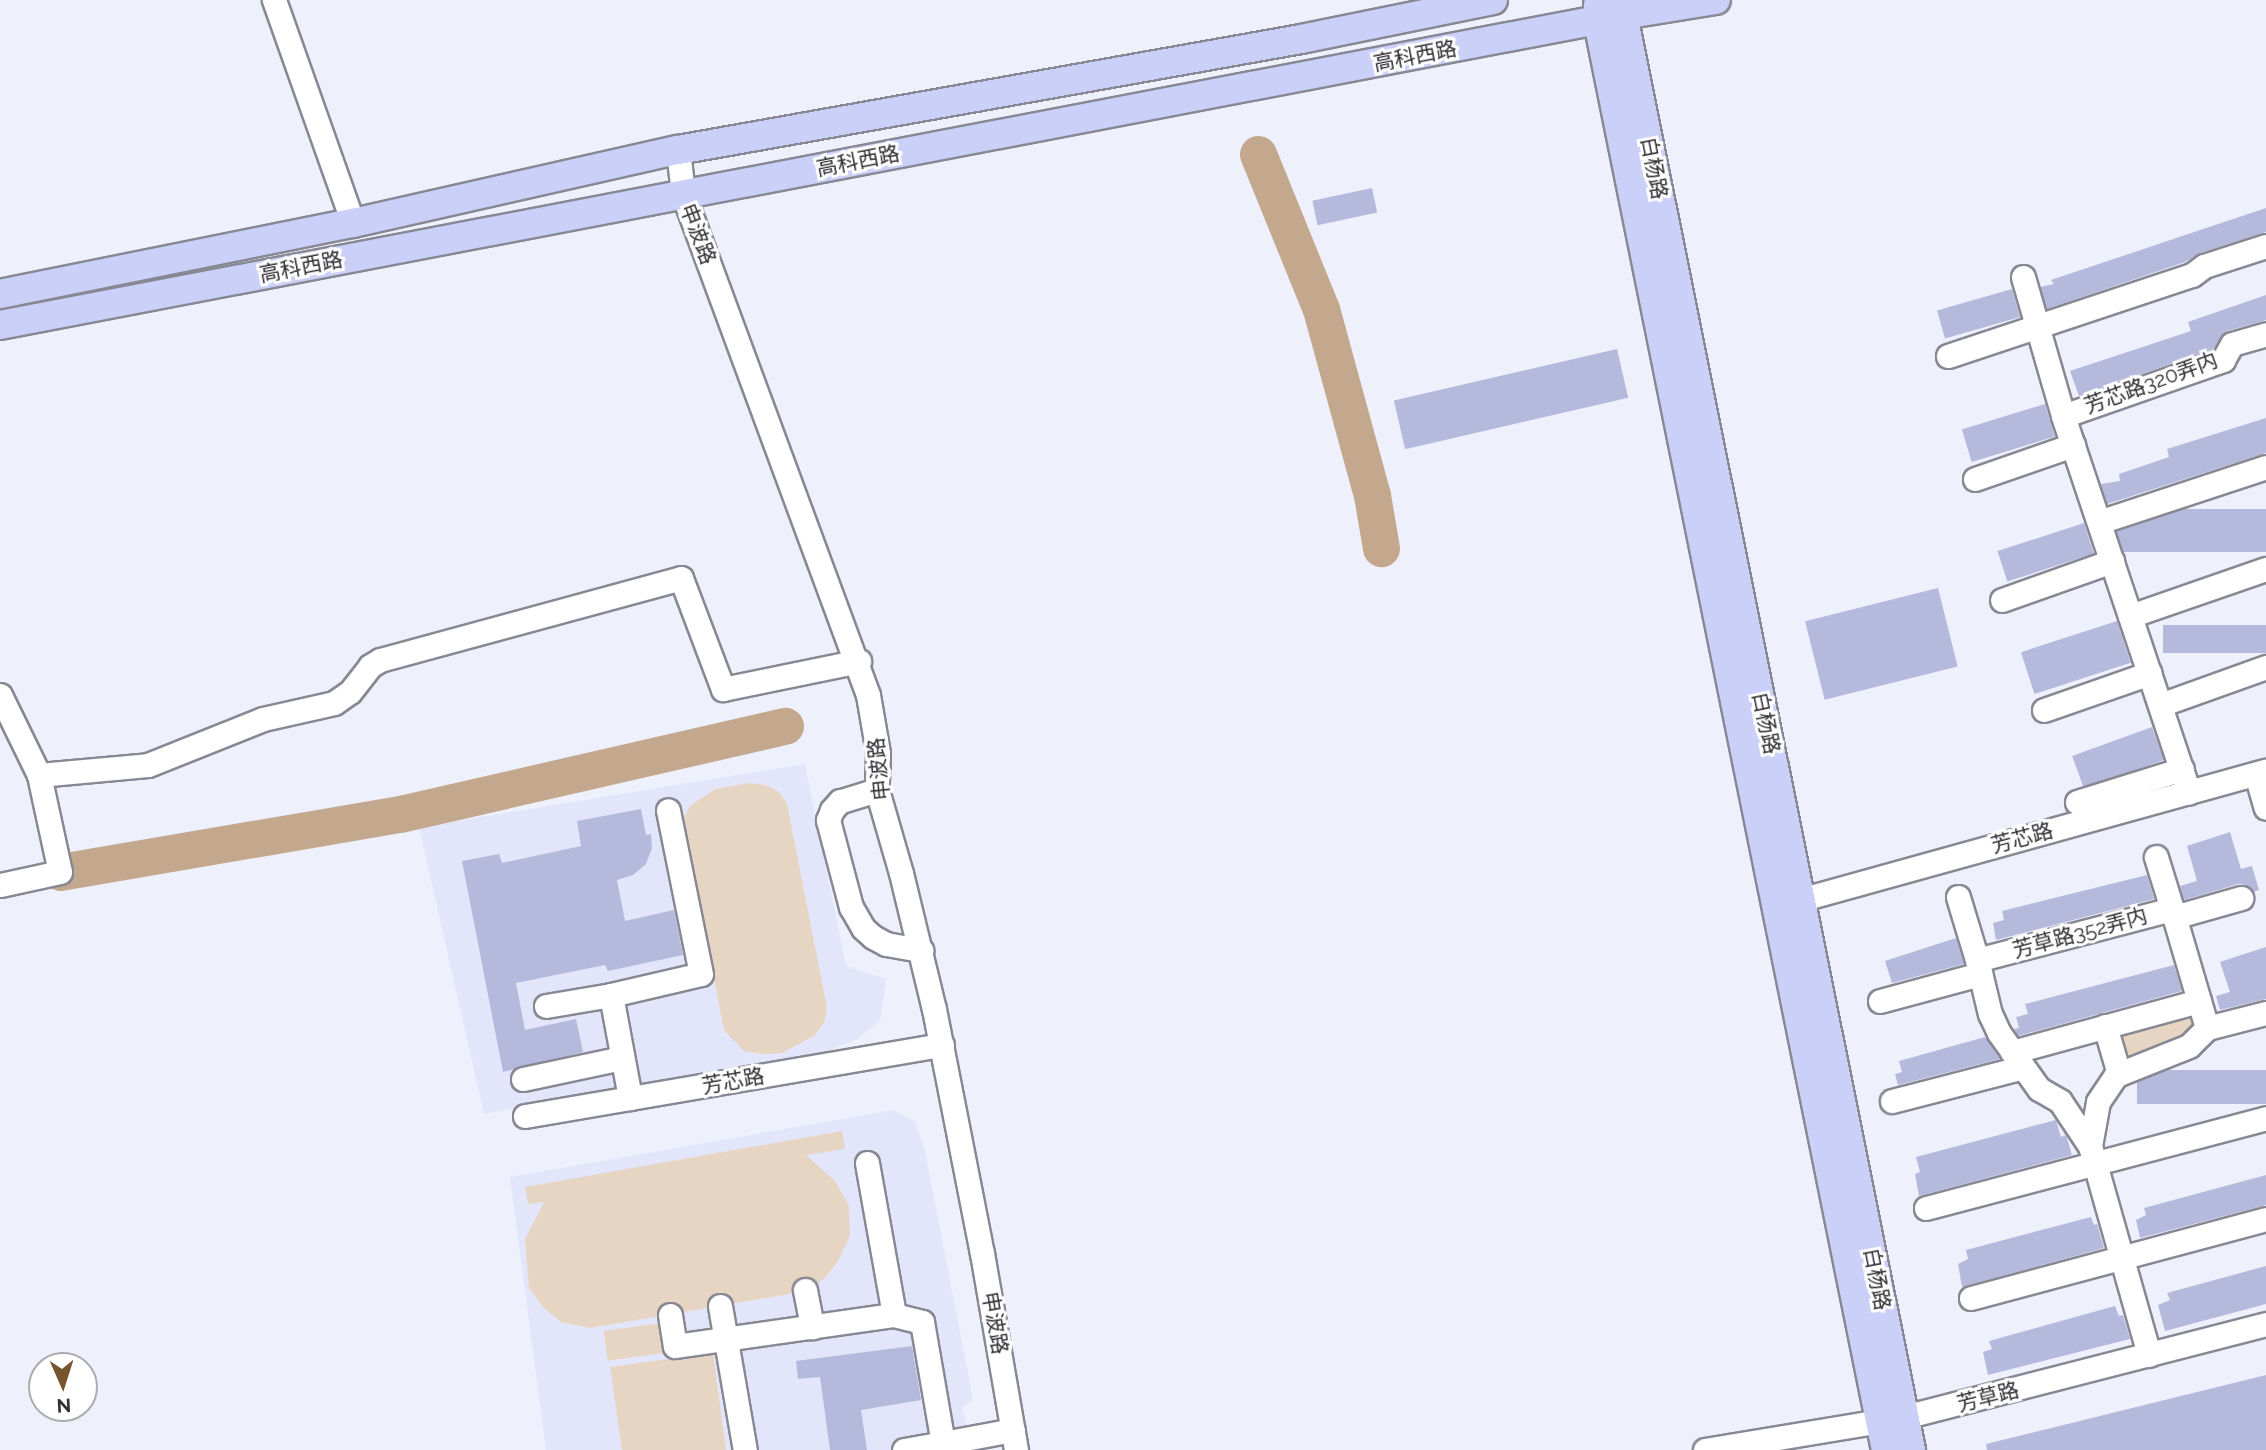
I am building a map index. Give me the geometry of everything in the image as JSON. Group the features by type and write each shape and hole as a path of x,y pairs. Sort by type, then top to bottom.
{"main road":[{"name":"高科西路","path":"0,294 353,223 678,150 1301,39 1493,0"},
{"name":"高科西路","path":"0,325 683,194 1608,9 1716,0"},
{"name":"白杨路","path":"1608,9 1892,1419 1910,1450"},
{"name":"白杨路","path":"1886,1450 1892,1419"}],"street":[{"path":"274,0 353,223"},
{"name":"申波路","path":"678,150 683,194 859,661 875,730 877,790 921,950 942,1045 1014,1440"},
{"path":"1948,356 2192,275 2204,266 2266,246"},
{"name":"芳芯路320弄内","path":"2023,276 2063,416 2189,792"},
{"name":"芳芯路320弄内","path":"2063,416 2223,360 2232,344 2266,334"},
{"name":"芳芯路320弄内","path":"1975,479 2074,445"},
{"path":"2099,522 2266,467"},
{"path":"2002,600 2112,561"},
{"path":"2130,616 2266,569"},
{"path":"39,775 148,765 263,719 334,703 350,692 370,666 380,660 681,578 723,689 859,661"},
{"path":"2160,705 2266,667"},
{"path":"2044,710 2150,673"},
{"path":"0,695 39,775 60,872 0,885"},
{"path":"2077,802 2182,769"},
{"path":"2261,772 2266,808"},
{"name":"芳芯路","path":"1790,902 2261,772"},
{"path":"877,790 840,801 828,820 851,907 863,928 873,937 886,944 921,950"},
{"path":"546,1006 611,995 701,974 668,810"},
{"path":"2156,857 2173,913 2241,898"},
{"path":"1958,897 1990,1014 2039,1089 2060,1101 2092,1155 2147,1348"},
{"name":"芳草路352弄内","path":"1880,1001 1978,967 2173,913 2207,1028"},
{"path":"611,995 629,1098"},
{"path":"1892,1101 2105,1027 2199,1001"},
{"path":"2092,1155 2098,1102 2119,1074 2189,1046 2207,1028 2266,1013"},
{"path":"2105,1027 2119,1074"},
{"name":"芳芯路","path":"525,1116 942,1045"},
{"path":"523,1079 622,1058"},
{"path":"1926,1208 2092,1155 2266,1118"},
{"path":"867,1163 894,1315"},
{"path":"1971,1298 2266,1219"},
{"path":"805,1290 811,1327"},
{"path":"720,1306 744,1450"},
{"path":"1989,1383 2147,1348 2266,1308"},
{"path":"670,1315 675,1346 894,1315 922,1321 943,1443"},
{"name":"芳草路","path":"1705,1450 1892,1419 2147,1348 2266,1324"},
{"path":"904,1450 943,1443 1014,1440"}],"shaded area":[{"path":"805,764 846,966 886,979 880,1021 857,1039 823,1053 484,1114 419,827"},
{"path":"750,783 766,785 779,792 787,804 827,1008 824,1023 814,1036 782,1053 744,1051 724,1030 683,820 690,806 715,789"},
{"path":"2192,1011 2196,1023 2186,1037 2125,1063 2117,1032"},
{"path":"894,1110 915,1122 925,1151 973,1400 962,1408 969,1437 958,1450 546,1450 510,1177"},
{"path":"842,1131 845,1149 806,1155 835,1181 849,1206 850,1236 838,1261 824,1279 801,1292 590,1328 561,1322 544,1308 529,1288 525,1239 544,1202 528,1204 525,1187"},
{"path":"668,1322 672,1352 608,1361 604,1331"},
{"path":"713,1353 726,1450 622,1450 610,1367"}],"building":[{"path":"1372,188 1377,212 1318,225 1312,201"},
{"path":"2266,208 2266,232 2047,309 2040,287 2054,284 2051,280"},
{"path":"2012,289 2020,317 1945,338 1937,310"},
{"path":"2266,295 2266,320 2227,331 2213,349 2079,396 2070,371 2191,331 2188,322"},
{"path":"1617,349 1628,398 1405,449 1394,401"},
{"path":"2045,404 2055,437 1972,462 1962,429"},
{"path":"2266,418 2266,453 2107,504 2101,484 2120,481 2119,474 2169,457 2167,449"},
{"path":"2117,509 2266,509 2266,552 2117,552"},
{"path":"2084,523 2094,553 2007,582 1997,551"},
{"path":"1938,588 1958,667 1825,700 1805,621"},
{"path":"2117,621 2131,663 2035,694 2021,652"},
{"path":"2163,625 2266,625 2266,653 2163,653"},
{"path":"2152,727 2164,760 2084,789 2072,756"},
{"path":"641,809 646,835 651,834 652,848 646,864 633,875 617,880 625,921 674,910 683,955 608,971 605,965 516,983 525,1030 576,1019 583,1052 503,1072 462,861 499,854 502,863 581,846 577,821"},
{"path":"2230,832 2241,869 2252,866 2259,890 2253,892 2245,885 2238,884 2184,900 2180,886 2197,881 2187,846"},
{"path":"2147,875 2154,899 1996,940 1993,923 2004,920 2002,911"},
{"path":"1956,938 1964,964 1892,983 1885,961"},
{"path":"2266,947 2266,999 2220,1010 2216,996 2230,992 2220,962"},
{"path":"2174,965 2182,991 2018,1036 2014,1029 2019,1028 2016,1017 2028,1014 2025,1004"},
{"path":"1985,1037 2000,1059 1898,1085 1895,1074 1902,1072 1899,1061"},
{"path":"2137,1070 2266,1070 2266,1104 2137,1104"},
{"path":"2056,1120 2061,1137 2066,1135 2072,1155 1919,1196 1915,1174 1920,1172 1916,1157"},
{"path":"2266,1175 2266,1205 2140,1238 2136,1220 2146,1215 2144,1208"},
{"path":"2091,1217 2094,1225 2097,1224 2104,1248 1962,1287 1958,1264 1968,1259 1966,1250"},
{"path":"2266,1266 2266,1304 2165,1331 2158,1305 2170,1300 2167,1293"},
{"path":"2115,1306 2119,1316 2123,1315 2130,1339 1988,1375 1983,1352 1992,1349 1989,1341"},
{"path":"912,1346 921,1400 861,1410 867,1450 830,1450 820,1377 798,1379 796,1361"},
{"path":"2266,1375 2266,1450 1987,1450 1986,1444"}],"waterway":[{"path":"1258,154 1321,309 1372,495 1381,548"},
{"path":"60,872 400,814 785,726"}]}
